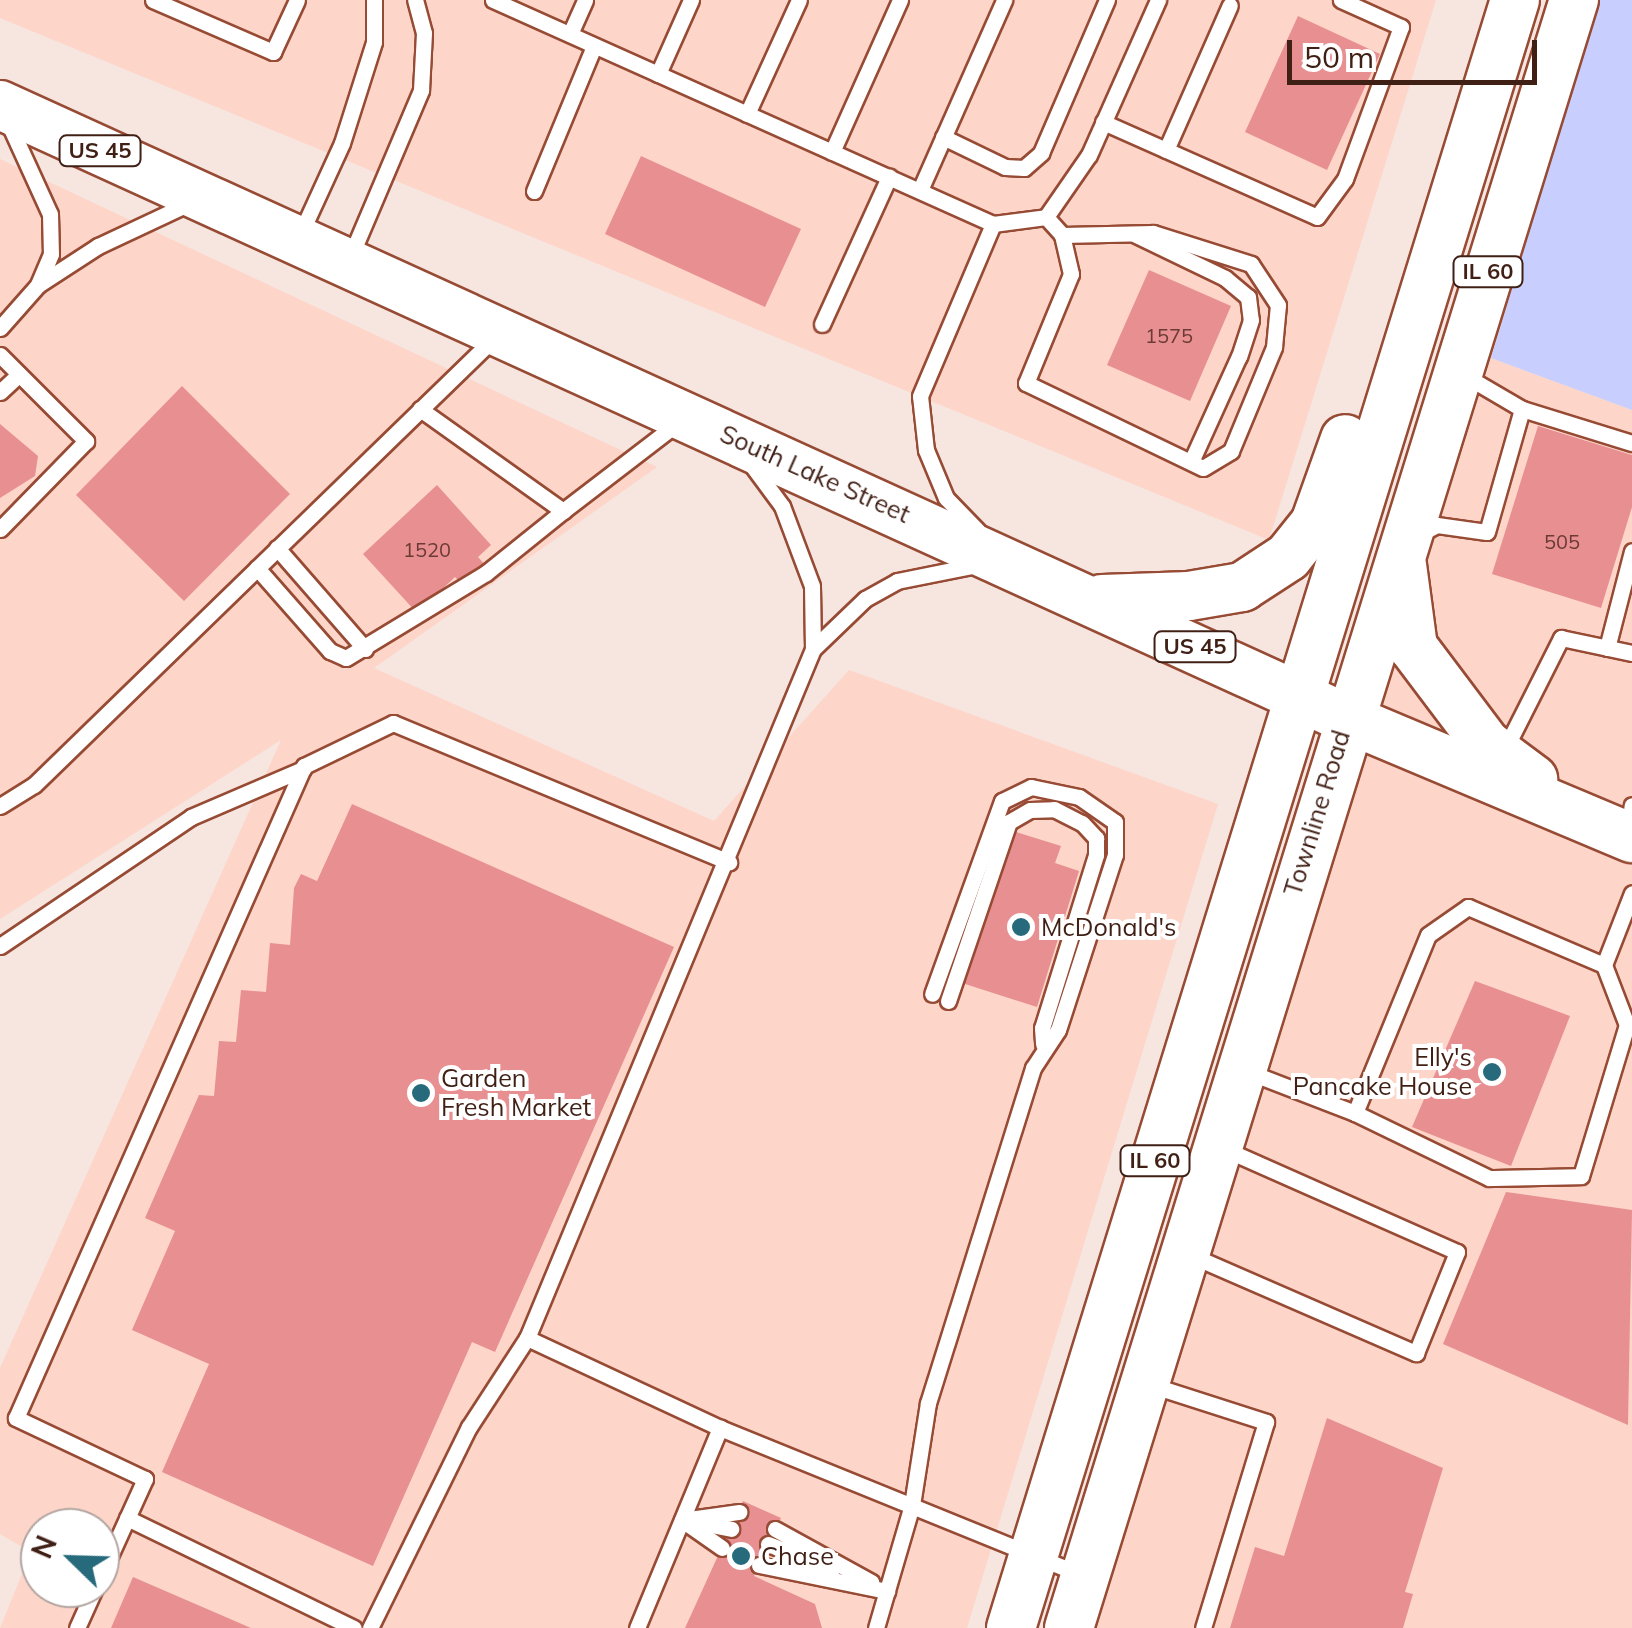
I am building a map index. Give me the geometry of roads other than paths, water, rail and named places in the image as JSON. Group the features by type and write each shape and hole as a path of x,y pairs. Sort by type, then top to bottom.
{"main road":[{"name":"Townline Road","path":"1068,1628 1146,1384 1346,718 1574,0"},
{"name":"IL 60","path":"1012,1628 1510,6"},
{"name":"South Lake Street","path":"0,106 1346,718 1497,768 1620,825"},
{"path":"1092,600 1190,596 1242,586 1288,557 1315,522 1363,390 1422,296"},
{"path":"1402,544 1412,647 1497,768"}],"lane":[{"path":"153,0 274,52 297,0"},
{"path":"297,241 374,42 374,0"},
{"path":"347,264 421,90 424,33 415,0"},
{"path":"493,0 994,224 1046,217"},
{"path":"570,34 585,0"},
{"path":"658,74 691,0"},
{"path":"747,114 799,0"},
{"path":"832,152 900,0"},
{"path":"920,190 1004,0"},
{"path":"943,137 1004,168 1024,168 1042,153 1107,0"},
{"path":"1046,217 1103,122 1158,0"},
{"path":"1103,122 1317,217 1345,179 1402,28 1341,0"},
{"path":"1166,150 1227,2"},
{"path":"534,191 594,46"},
{"path":"0,106 34,167 50,214 51,254 38,286"},
{"path":"822,324 888,177"},
{"path":"0,328 38,286 98,246 201,197"},
{"path":"1046,217 1062,235 1071,274 1026,383 1203,468 1231,450 1274,347 1278,305 1251,264 1153,232 1062,235"},
{"path":"994,224 920,396 926,450 946,498 1005,560"},
{"path":"1136,235 1224,278 1248,297 1251,320 1239,356 1190,462"},
{"path":"0,806 34,785 500,332"},
{"path":"0,355 86,441 0,528"},
{"path":"1456,370 1522,408 1632,443"},
{"path":"0,392 19,374"},
{"path":"1402,544 1437,525 1486,532 1522,408"},
{"path":"420,409 562,510"},
{"path":"257,568 330,651 346,658 486,573 687,416"},
{"path":"370,1628 469,1427 528,1338 813,649 812,586 782,506 730,437"},
{"path":"277,548 365,649"},
{"path":"1607,648 1632,551"},
{"path":"813,649 864,600 896,581 1005,560"},
{"path":"1497,768 1561,638 1632,653"},
{"path":"0,946 191,818 303,769 393,723 728,862"},
{"path":"120,1534 145,1479 16,1418 303,769"},
{"path":"876,1628 912,1506 928,1404 1043,1044 1042,1028 1096,855 1090,830 1054,809 1030,810 1009,822 940,998 1002,800 1031,787 1079,797 1115,822 1115,855 1058,1030 1043,1044"},
{"path":"1239,1068 1354,1113 1489,1178 1581,1176 1627,1025 1604,964 1632,893"},
{"path":"1354,1113 1428,935 1468,907 1604,964"},
{"path":"1184,1252 1416,1353 1458,1252 1217,1145"},
{"path":"528,1338 720,1428 1084,1576"},
{"path":"1146,1384 1266,1422 1203,1628"},
{"path":"636,1628 720,1428"},
{"path":"682,1520 739,1512"},
{"path":"127,1518 354,1628"},
{"path":"682,1520 731,1529"},
{"path":"682,1520 722,1548"},
{"path":"772,1537 887,1591"},
{"path":"759,1564 887,1591"}],"place":[{"name":"McDonald's","path":"1021,927"},
{"name":"Elly's Pancake House","path":"1492,1072"},
{"name":"Garden Fresh Market","path":"421,1093"},
{"name":"Chase","path":"741,1556"}]}
